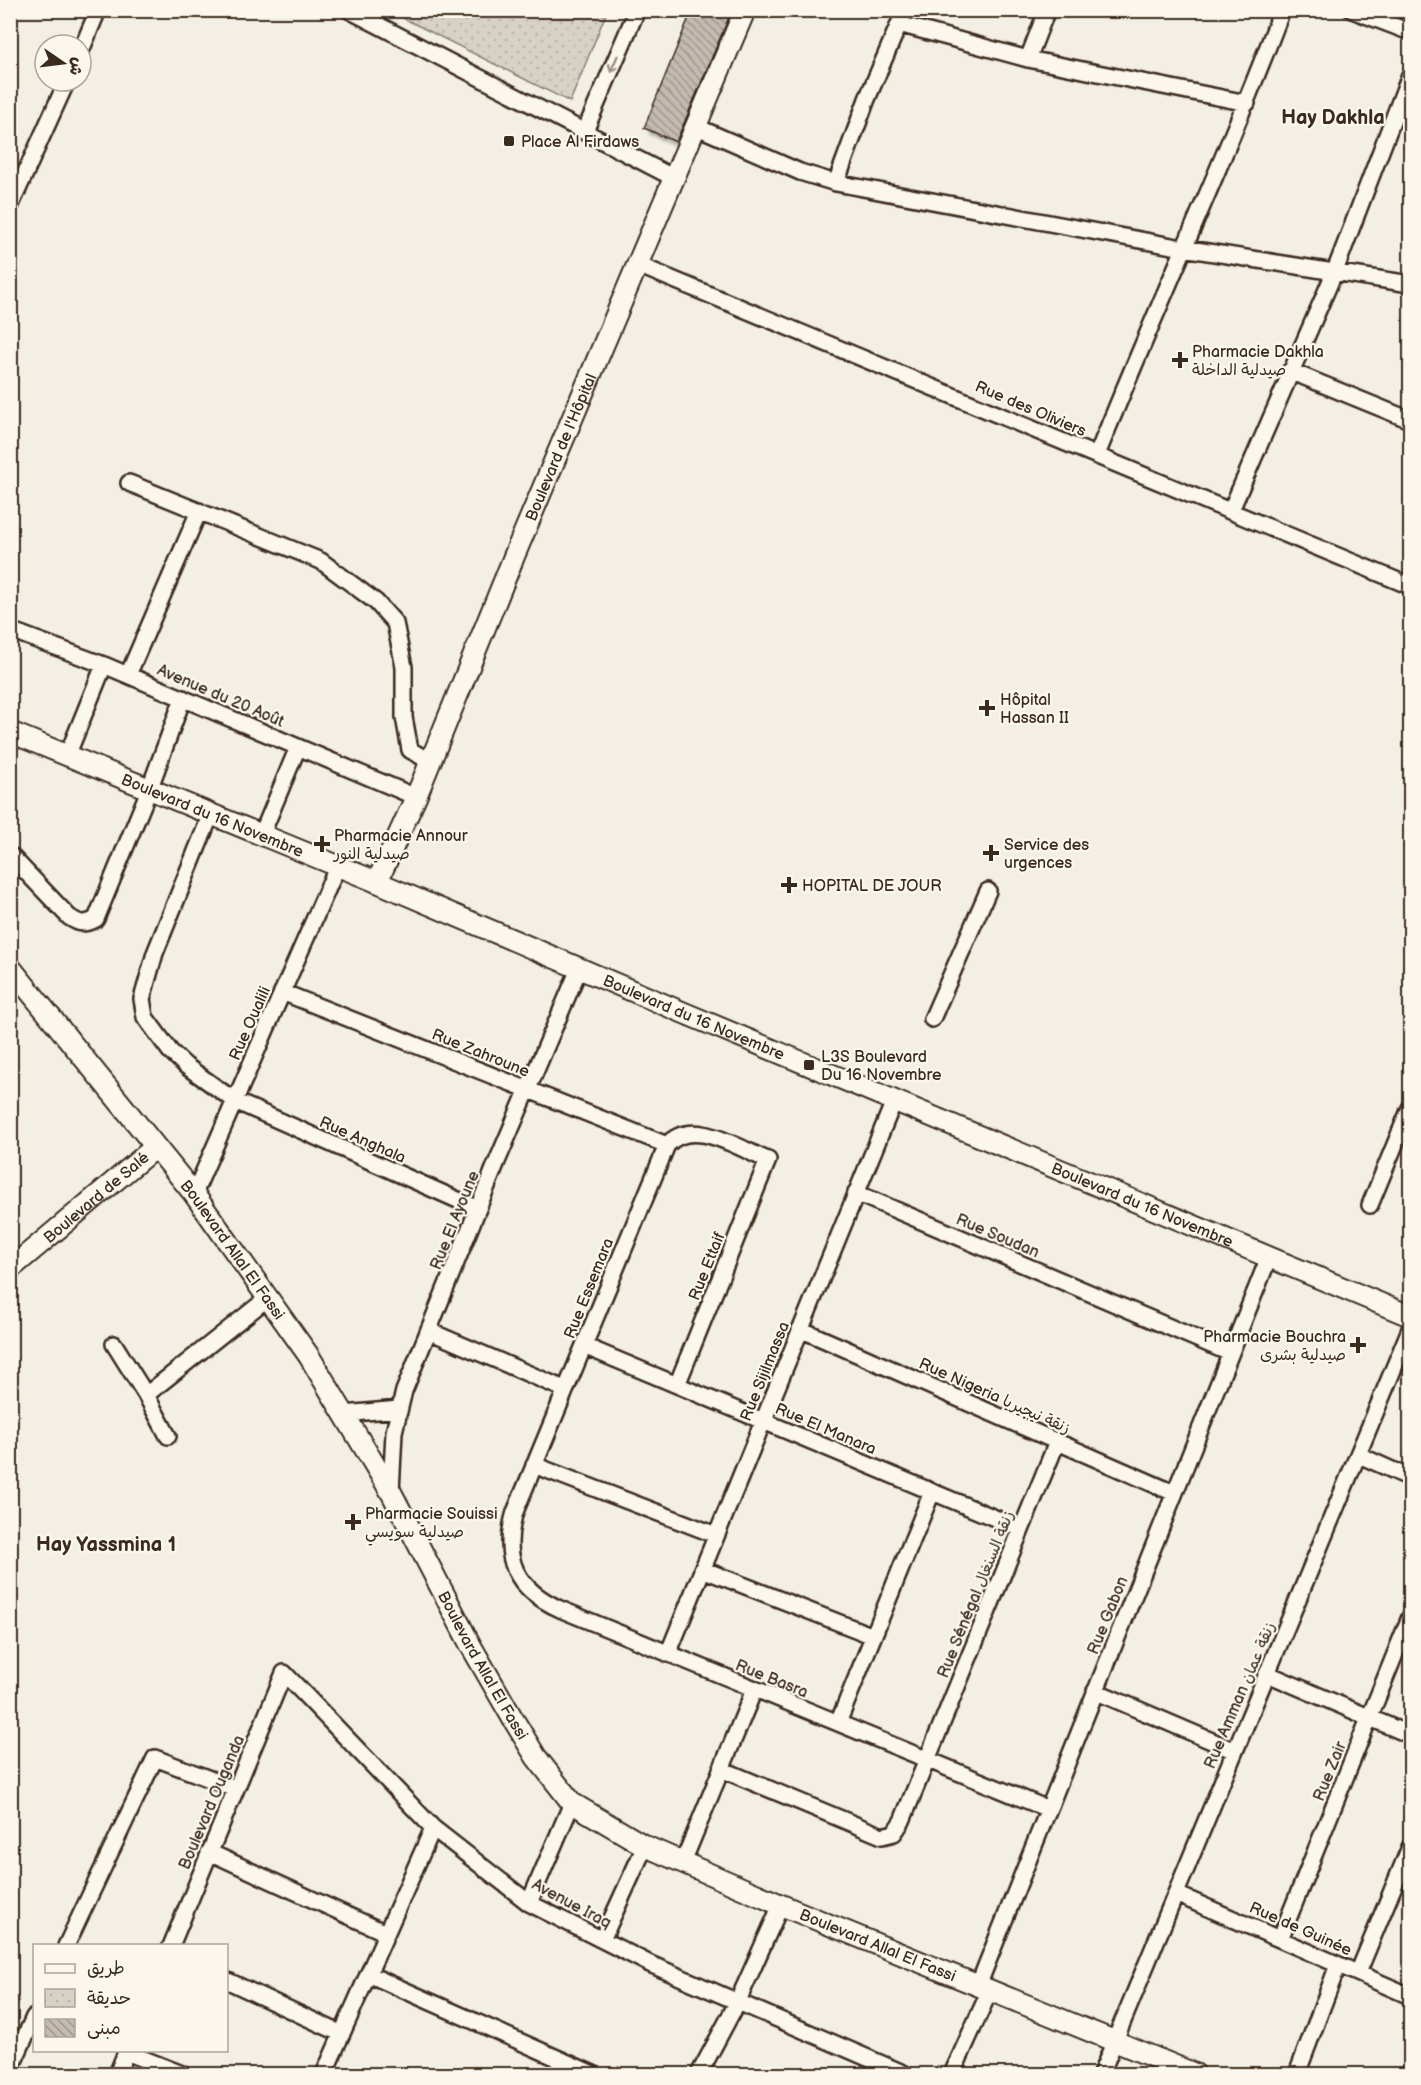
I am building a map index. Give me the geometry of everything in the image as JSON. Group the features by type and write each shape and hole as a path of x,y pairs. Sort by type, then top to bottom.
{"street":[{"path":"88,33 98,10"},
{"path":"349,10 674,178"},
{"path":"585,131 637,10"},
{"name":"Boulevard de l'Hôpital","path":"377,882 431,762 515,554 745,10"},
{"path":"1028,59 1047,10"},
{"path":"1097,455 1183,248 1247,103 1282,10"},
{"path":"1352,10 1410,32"},
{"path":"836,183 902,17 1028,59 1247,103"},
{"path":"1231,510 1335,271 1410,75"},
{"path":"10,207 62,93"},
{"path":"697,127 800,172 836,183 1183,248 1410,284"},
{"name":"Rue des Oliviers","path":"638,265 1410,586"},
{"path":"1290,371 1410,420"},
{"path":"129,483 321,561 376,602 395,623 404,668 404,717 410,750 431,762"},
{"path":"128,675 199,511"},
{"name":"Avenue du 20 Août","path":"10,630 104,665 416,797"},
{"path":"67,756 104,665"},
{"path":"10,855 69,917 78,923 88,923 96,919 103,908 183,698"},
{"name":"Boulevard du 16 Novembre","path":"10,732 338,865 579,969 1410,1316"},
{"path":"262,834 298,747"},
{"name":"Rue Anghala","path":"211,814 155,953 142,1007 145,1017 170,1051 206,1082 235,1101 478,1209"},
{"name":"Rue Oualili","path":"194,1194 338,865"},
{"path":"932,1019 988,891"},
{"name":"Boulevard Allal El Fassi","path":"10,967 154,1148 194,1194 269,1297 345,1414 391,1492 471,1646 513,1719 536,1757 572,1803 645,1846 781,1905 1195,2074"},
{"name":"Rue El Ayoune","path":"391,1492 394,1432 399,1409 478,1209 579,969"},
{"name":"Rue Zahroune","path":"282,992 667,1145"},
{"name":"Rue Sijilmassa","path":"668,1654 894,1101"},
{"path":"1370,1205 1410,1108"},
{"name":"Rue Ettaif","path":"667,1145 682,1134 699,1134 768,1160 677,1385"},
{"name":"Rue Essemara","path":"510,1549 511,1525 564,1389 667,1145"},
{"name":"Boulevard de Salé","path":"10,1269 154,1148"},
{"name":"Rue Soudan","path":"856,1193 1230,1353"},
{"name":"Rue Gabon","path":"952,2074 1048,1809 1269,1257"},
{"path":"146,1395 269,1297"},
{"name":"Rue Nigeria زنقة نيجيريا","path":"800,1329 1174,1493"},
{"name":"Rue Amman زنقة عمان","path":"1101,2074 1410,1329"},
{"path":"429,1331 564,1389"},
{"path":"114,1344 168,1436"},
{"name":"Rue El Manara","path":"584,1346 1021,1529"},
{"path":"345,1414 399,1409"},
{"name":"Rue Sénégal زنقة السنغال","path":"721,1769 882,1836 894,1833 902,1821 1057,1442"},
{"path":"1359,1455 1410,1478"},
{"path":"534,1466 716,1535"},
{"path":"838,1723 932,1492"},
{"name":"Rue Basra","path":"510,1549 520,1580 538,1599 926,1761 1048,1809"},
{"path":"702,1569 873,1636"},
{"name":"Rue Zair","path":"1281,1939 1410,1617"},
{"name":"Boulevard Ouganda","path":"172,1944 284,1673"},
{"name":"Avenue Iraq","path":"284,1673 433,1828 529,1903 737,2003 905,2074"},
{"path":"1268,1674 1410,1735"},
{"path":"682,1862 754,1690"},
{"path":"1095,1691 1235,1751"},
{"path":"67,1944 155,1758 236,1789"},
{"path":"529,1903 572,1803"},
{"path":"324,2074 433,1828"},
{"path":"602,1940 645,1846"},
{"path":"1358,1972 1410,1847"},
{"path":"209,1852 386,1933"},
{"name":"Rue de Guinée","path":"1176,1894 1410,1996"},
{"path":"699,2074 737,2003 781,1905"},
{"path":"1297,2074 1338,1965"},
{"path":"369,1974 559,2067 593,2074"},
{"path":"228,1981 342,2034"},
{"path":"10,2070 33,2019"},
{"path":"117,2074 127,2052"},
{"path":"129,2052 182,2074"}],"green space":[{"path":"607,10 570,102 389,11"}],"building":[{"path":"692,10 732,10 676,142 644,128"}],"place":[{"name":"Place Al Firdaws","path":"509,141"},
{"name":"Pharmacie Dakhla صيدلية الداخلة","path":"1180,360"},
{"name":"Hôpital Hassan II","path":"987,708"},
{"name":"Pharmacie Annour صيدلية النور","path":"322,844"},
{"name":"Service des urgences","path":"991,853"},
{"name":"HOPITAL DE JOUR","path":"789,885"},
{"name":"L3S Boulevard Du 16 Novembre","path":"809,1065"},
{"name":"Pharmacie Bouchra صيدلية بشرى","path":"1358,1345"},
{"name":"Pharmacie Souissi صيدلية سويسي","path":"353,1522"}],"district":[{"name":"Hay Dakhla","path":"1333,117"},
{"name":"Hay Yassmina 1","path":"106,1544"}]}
